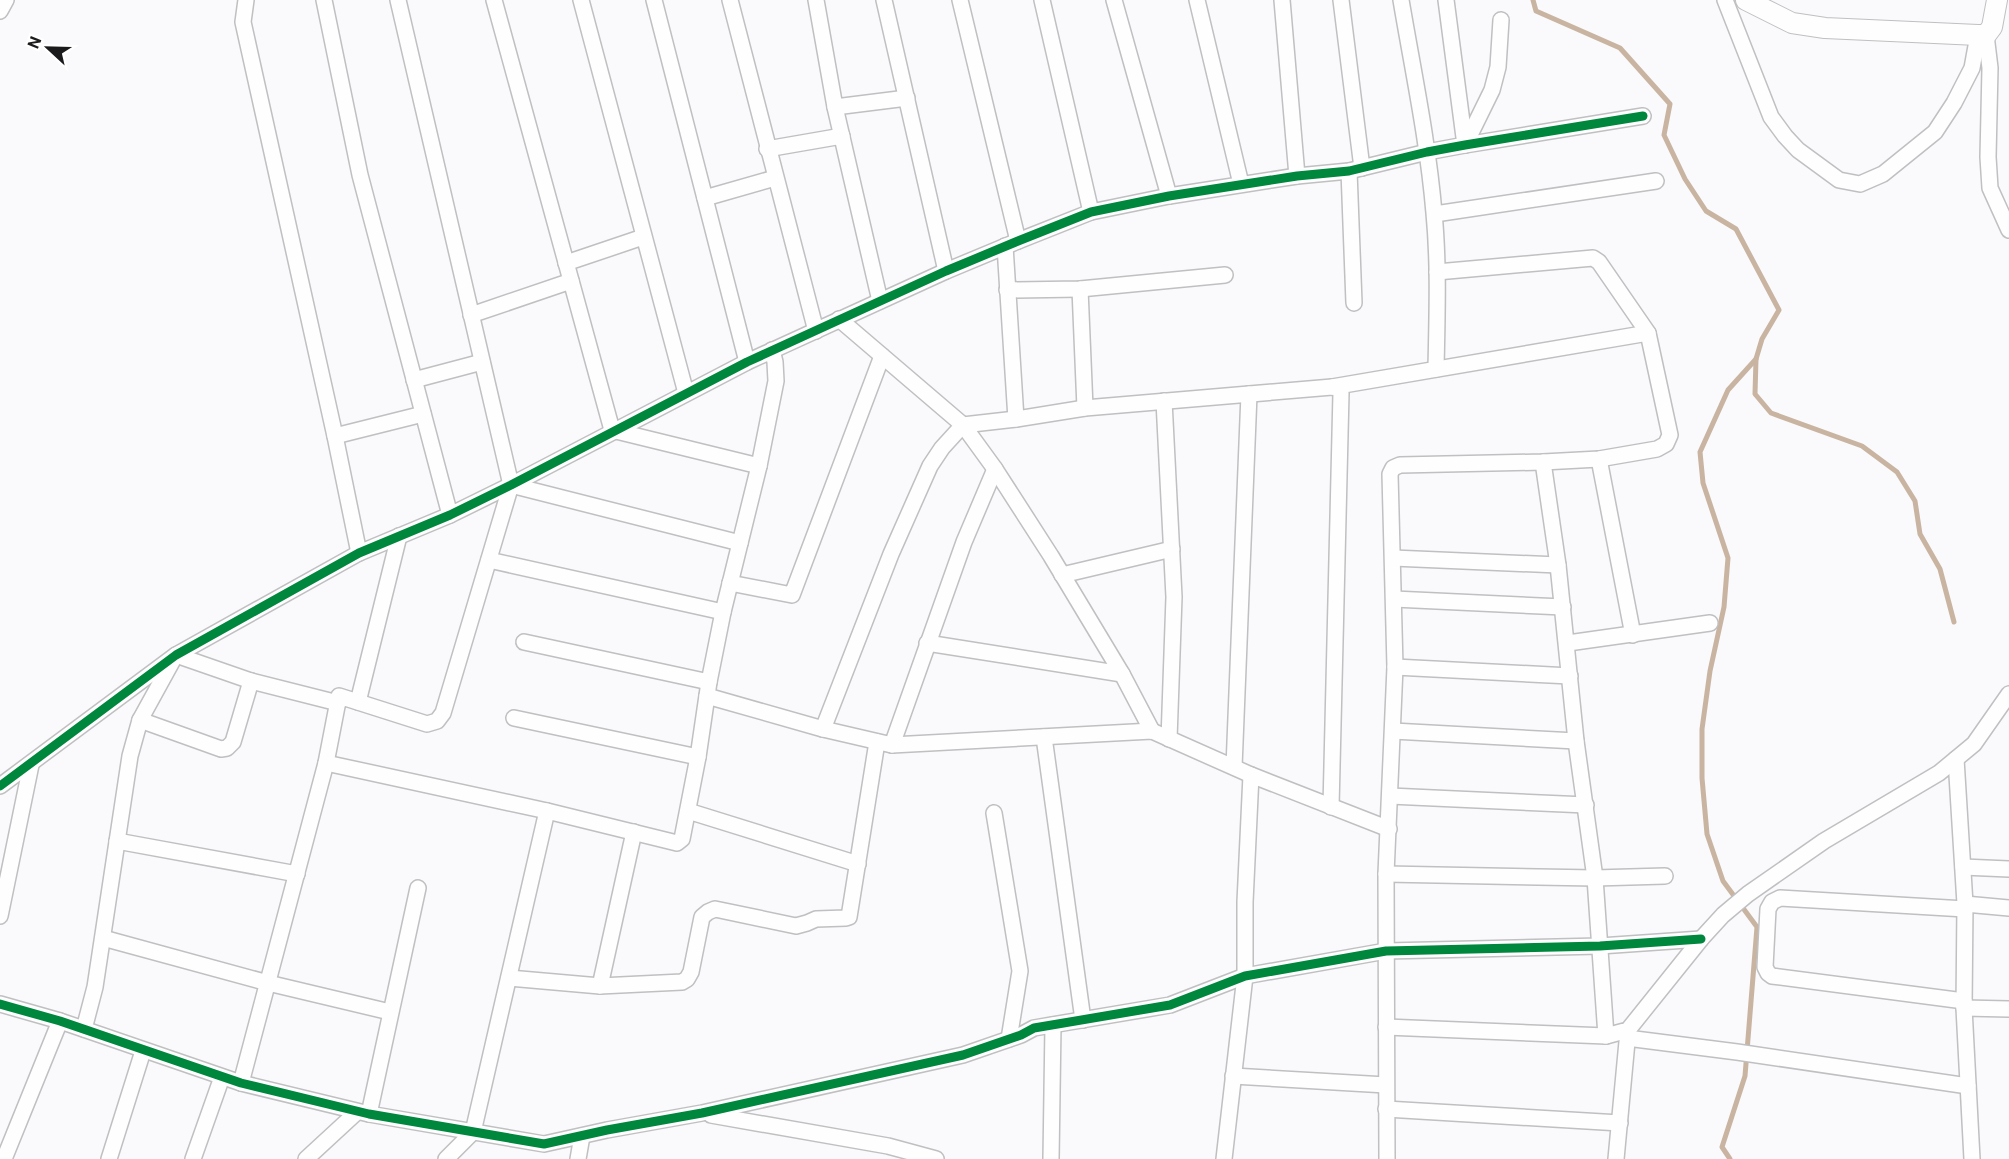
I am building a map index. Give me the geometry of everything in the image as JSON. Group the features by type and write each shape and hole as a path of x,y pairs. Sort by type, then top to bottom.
{"street":[{"path":"0,11 6,0"},
{"path":"246,0 243,22 359,553"},
{"path":"324,0 360,175 450,515"},
{"path":"241,1083 326,763 339,696 427,724 437,721 443,713 511,485 398,0"},
{"path":"494,0 612,430"},
{"path":"581,0 686,393"},
{"path":"654,0 747,362"},
{"path":"730,0 816,331"},
{"path":"816,0 835,107 880,301"},
{"path":"885,0 946,271"},
{"path":"960,0 1012,244 1007,291 1016,419"},
{"path":"1042,0 1091,212"},
{"path":"1114,0 1169,196"},
{"path":"1197,0 1240,184"},
{"path":"1282,0 1297,176"},
{"path":"1341,0 1356,170 1354,303"},
{"path":"1401,0 1427,152 1434,214 1437,272 1436,369"},
{"path":"1446,0 1465,145"},
{"path":"1725,0 1771,117 1798,150 1818,167 1839,180 1860,184 1883,174 1935,132 1954,103 1972,68 1982,35 1992,27 1997,0"},
{"path":"1746,0 1792,23 1803,25 1982,35"},
{"path":"1465,145 1492,90 1498,67 1501,20"},
{"path":"1982,35 1990,68 1988,157 1990,188 2003,202 2009,230"},
{"path":"835,107 907,98"},
{"path":"0,786 176,655 359,553 450,515 772,350 946,271 1012,244 1091,212 1169,196 1297,176 1356,170 1427,152 1643,116"},
{"path":"767,149 842,136"},
{"path":"705,198 775,178"},
{"path":"1434,214 1656,181"},
{"path":"566,263 643,237"},
{"path":"1387,1159 1386,874 1395,667 1394,558 1390,474 1393,468 1400,465 1599,459 1657,449 1666,444 1670,435 1648,333 1599,262 1593,258 1437,272"},
{"path":"1007,291 1080,289 1225,275"},
{"path":"471,315 571,281"},
{"path":"1080,289 1085,408"},
{"path":"839,320 963,425 1062,575 1122,674 1152,731"},
{"path":"823,729 891,554 930,466 942,448 963,425 1085,408 1332,387 1648,333"},
{"path":"326,763 548,811 677,843 682,840 723,612 759,466 776,381 776,362 772,350"},
{"path":"730,583 792,595 882,356"},
{"path":"414,380 482,362"},
{"path":"1331,807 1341,393 1338,388 1332,387"},
{"path":"1234,768 1249,394"},
{"path":"1164,401 1174,597 1169,739"},
{"path":"335,436 423,414"},
{"path":"612,430 759,466"},
{"path":"1599,459 1633,635"},
{"path":"1543,462 1568,643 1576,741 1595,878 1606,1036"},
{"path":"509,978 600,986 682,982 691,972 702,917 715,909 796,926 816,919 846,918 851,913 858,864 884,743 927,643 994,469"},
{"path":"511,485 740,543"},
{"path":"358,702 399,536"},
{"path":"1062,575 1172,549"},
{"path":"1394,558 1558,565"},
{"path":"489,560 723,612"},
{"path":"1394,598 1563,607"},
{"path":"1568,643 1710,623"},
{"path":"524,642 708,689 823,729 884,743 1152,731 1234,768 1389,829"},
{"path":"927,643 1122,674"},
{"path":"176,655 251,681 338,703"},
{"path":"84,1029 95,987 130,756 140,720 176,655"},
{"path":"1395,667 1570,676"},
{"path":"140,720 221,749 227,748 233,742 251,681"},
{"path":"1616,1159 1628,1034 1701,939 1723,915 1748,894 1824,841 1939,773 1974,744 2009,694"},
{"path":"514,718 698,757"},
{"path":"1394,731 1576,741"},
{"path":"1044,737 1083,1020"},
{"path":"1956,759 1965,907 1964,1005 1972,1159"},
{"path":"0,916 30,765"},
{"path":"1224,1159 1245,976 1245,902 1251,775"},
{"path":"1390,796 1586,805"},
{"path":"446,1159 473,1132 548,811"},
{"path":"688,811 858,864"},
{"path":"994,813 1020,971 1009,1039"},
{"path":"600,986 634,832"},
{"path":"117,842 297,874"},
{"path":"1963,867 2009,869"},
{"path":"1386,874 1595,878 1665,876"},
{"path":"306,1159 363,1113 390,1012 418,888"},
{"path":"2009,908 1780,898 1772,902 1768,909 1765,967 1772,976 1964,1005 2009,1009"},
{"path":"102,938 268,983 390,1012"},
{"path":"0,1004 60,1021 241,1083 363,1113 544,1144 702,1113 963,1055 1034,1028 1170,1005 1245,976 1386,951 1600,946 1701,939"},
{"path":"4,1159 60,1021"},
{"path":"1051,1159 1053,1025"},
{"path":"1386,1027 1606,1036 1628,1034 1968,1086"},
{"path":"109,1159 143,1051"},
{"path":"1233,1076 1386,1086"},
{"path":"193,1159 222,1077"},
{"path":"1386,1109 1620,1123"},
{"path":"702,1113 888,1146 936,1159"},
{"path":"578,1159 582,1136"}],"waterway":[{"path":"1533,0 1536,11 1620,48 1670,104 1664,135 1685,179 1706,211 1736,229 1779,310 1762,339 1756,359 1755,394 1771,413 1862,446 1897,472 1915,501 1920,534 1940,569 1954,622"},
{"path":"1730,1159 1722,1147 1745,1076 1757,927 1723,881 1707,834 1702,778 1702,729 1710,671 1724,607 1728,558 1703,483 1700,452 1728,390 1756,359"}],"cycle path":[{"path":"0,786 176,655 359,553 450,515 511,485 747,362 946,271 1018,241 1091,212 1169,196 1297,176 1349,171 1427,152 1643,116"},
{"path":"0,1004 60,1021 241,1083 369,1114 544,1144 702,1113 963,1055 1021,1035 1034,1028 1170,1005 1245,976 1386,951 1600,946 1701,939"}]}
